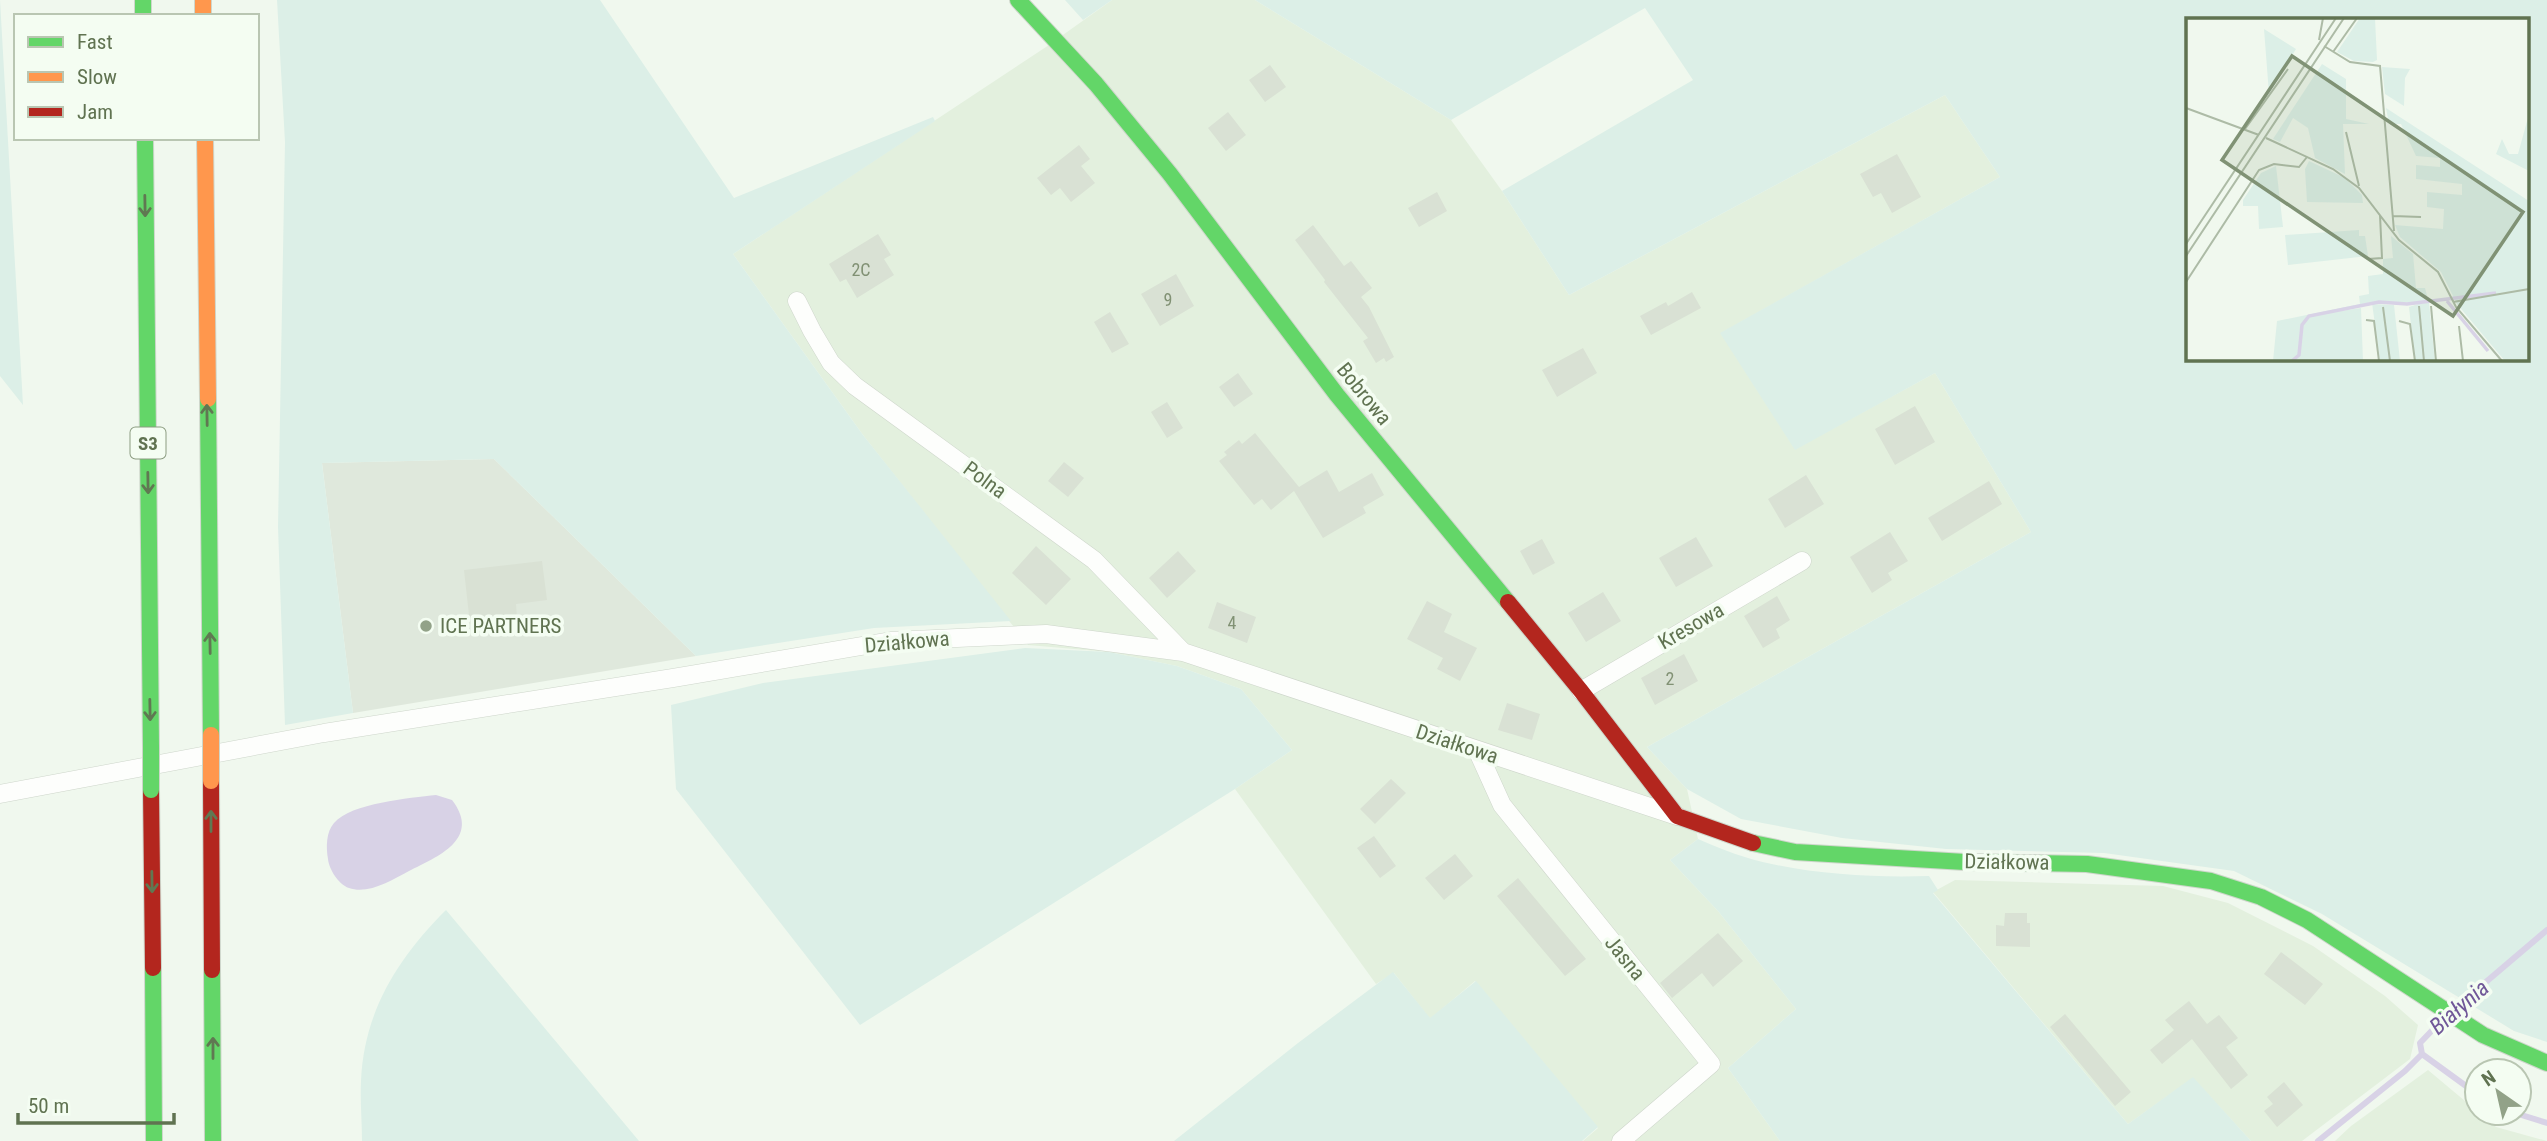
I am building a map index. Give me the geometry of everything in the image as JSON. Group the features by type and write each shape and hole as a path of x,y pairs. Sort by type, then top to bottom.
{"main road":[{"name":"Bobrowa","path":"1018,0 1096,84 1165,167 1338,396 1581,691 1677,816"},
{"name":"S3","path":"145,140 154,1141"},
{"path":"205,140 214,1141"},
{"name":"Działkowa","path":"1677,816 1752,843 1795,852 1965,862 2087,864 2211,881 2261,897 2307,920 2458,1018 2507,1047 2547,1063"}],"street":[{"name":"Polna","path":"797,301 831,363 847,378 1094,560 1183,652"},
{"name":"Kresowa","path":"1581,691 1802,561"},
{"name":"Działkowa","path":"0,794 324,733 891,641 1046,634 1183,652 1677,816"},
{"name":"Jasna","path":"1478,752 1502,805 1711,1065 1621,1141"}],"shaded area":[{"path":"0,0 23,405 0,376"},
{"path":"277,0 600,0 734,198 933,117 935,121 733,254 863,435 1011,621 874,628 696,656 494,459 322,463 353,713 285,725 278,527 285,142"},
{"path":"1065,0 1112,0 1083,20"},
{"path":"1112,0 1255,0 1451,120 1502,191 1569,295 1945,95 2000,177 1721,333 1795,449 1935,373 2031,532 1647,747 1687,789 1698,839 1670,860 1718,911 1796,1009 1728,1068 1780,1141 1583,1141 1598,1128 1475,981 1430,1019 1394,973 1376,984 1235,789 1292,750 1241,689 1177,666 1109,652 1028,645 863,435 733,254 1046,47"},
{"path":"1255,0 2547,0 2547,1042 2514,1031 2322,914 2234,871 2104,853 1946,849 1842,838 1741,819 1687,789 1647,747 2031,532 1935,373 1795,450 1720,333 2000,177 1945,95 1569,295 1502,191 1693,80 1645,8 1451,120"},
{"path":"494,459 696,656 353,713 322,463"},
{"path":"1025,648 1109,652 1177,666 1241,689 1292,750 1235,789 860,1025 676,789 671,705 763,683"},
{"path":"436,795 452,800 460,814 462,826 459,836 443,853 372,888 356,890 338,880 330,867 327,850 331,827 342,816 367,806"},
{"path":"1698,839 1742,856 1791,868 1861,875 1929,876 1938,890 1933,893 2128,1124 2193,1077 2251,1141 1780,1141 1728,1068 1796,1009 1718,911 1670,860"},
{"path":"1955,880 2163,886 2228,903 2313,946 2385,996 2418,1025 2410,1059 2302,1141 2251,1141 2193,1078 2128,1124 1933,892"},
{"path":"446,910 639,1141 362,1141 361,1088 364,1056 377,1009 399,967"},
{"path":"1393,972 1430,1018 1476,981 1598,1127 1582,1141 1174,1141 1298,1043"},
{"path":"2428,1070 2463,1099 2463,1127 2496,1127 2547,1141 2335,1141 2351,1126"}],"building":[{"path":"1270,65 1286,87 1265,102 1249,80"},
{"path":"1228,112 1246,135 1226,151 1208,128"},
{"path":"1079,145 1090,159 1081,166 1095,183 1071,202 1060,188 1051,195 1037,178"},
{"path":"1897,154 1921,197 1892,213 1881,193 1873,197 1860,174"},
{"path":"1437,192 1447,211 1419,227 1408,208"},
{"path":"1313,225 1344,266 1351,261 1372,288 1361,297 1369,307 1394,357 1386,362 1384,358 1376,363 1363,341 1368,338 1295,240"},
{"path":"878,234 891,255 884,259 894,275 857,298 846,279 840,282 829,264"},
{"path":"1176,274 1194,306 1160,326 1141,294"},
{"path":"1692,292 1701,308 1651,335 1640,316 1666,302 1668,306"},
{"path":"1110,312 1129,344 1112,353 1094,322"},
{"path":"1583,348 1597,373 1557,397 1542,370"},
{"path":"1238,373 1253,394 1234,407 1219,387"},
{"path":"1167,402 1183,428 1167,438 1151,412"},
{"path":"1915,406 1935,442 1895,465 1875,429"},
{"path":"1255,433 1299,487 1327,470 1339,492 1372,473 1384,495 1363,507 1366,513 1323,538 1294,491 1271,510 1262,499 1254,505 1219,461 1227,455 1224,452 1239,440 1242,444"},
{"path":"1064,462 1084,478 1068,497 1048,481"},
{"path":"1806,475 1824,504 1785,528 1768,499"},
{"path":"1989,481 2002,504 1942,541 1928,518"},
{"path":"1890,532 1908,561 1888,573 1892,580 1872,593 1850,557"},
{"path":"1696,537 1713,566 1676,587 1659,558"},
{"path":"1542,539 1555,563 1533,575 1520,551"},
{"path":"1036,546 1071,579 1046,605 1012,573"},
{"path":"1178,551 1196,571 1167,598 1149,578"},
{"path":"542,561 547,600 516,604 517,619 470,624 464,570"},
{"path":"1603,592 1621,621 1586,642 1568,613"},
{"path":"1777,596 1790,620 1776,629 1780,638 1763,648 1744,616"},
{"path":"1427,601 1452,614 1444,632 1477,648 1460,681 1437,669 1443,658 1407,639"},
{"path":"1217,602 1256,617 1247,643 1208,628"},
{"path":"1684,654 1698,681 1655,705 1641,678"},
{"path":"1507,703 1540,714 1532,740 1498,730"},
{"path":"1391,779 1406,793 1375,824 1360,809"},
{"path":"1374,836 1396,866 1380,878 1357,848"},
{"path":"1455,854 1473,876 1444,900 1425,878"},
{"path":"1518,878 1586,959 1565,976 1497,896"},
{"path":"2005,913 2027,913 2027,923 2030,923 2030,947 1996,946 1996,925 2004,926"},
{"path":"1718,933 1743,961 1713,987 1702,973 1672,998 1660,983"},
{"path":"2281,952 2323,984 2305,1005 2264,974"},
{"path":"2189,1001 2207,1024 2219,1015 2238,1038 2226,1047 2248,1075 2231,1089 2192,1039 2162,1064 2150,1050 2174,1030 2165,1020"},
{"path":"2065,1014 2131,1092 2115,1106 2050,1027"},
{"path":"2284,1082 2303,1105 2277,1127 2264,1111 2273,1104 2267,1097"}],"waterway":[{"name":"Białynia","path":"2453,1010 2547,930"},
{"name":"Białynia","path":"2318,1141 2405,1071 2422,1054 2420,1043 2445,1017"},
{"path":"2422,1054 2463,1084"},
{"path":"2533,1119 2547,1123"}],"traffic: fast":[{"path":"143,0 143,14"},
{"path":"1018,0 1096,84 1170,174 1337,395 1508,602"},
{"path":"145,140 151,748"},
{"path":"208,399 211,735"},
{"path":"151,748 151,790"},
{"path":"1753,843 1795,852 1965,862 2087,864 2211,881 2261,897 2307,920 2483,1035 2547,1063"},
{"path":"153,968 154,1141"},
{"path":"212,970 213,1141"}],"traffic: slow":[{"path":"203,0 203,14"},
{"path":"205,140 208,399"},
{"path":"211,735 211,781"}],"traffic: jam":[{"path":"1508,602 1581,691 1677,816 1753,843"},
{"path":"211,781 212,970"},
{"path":"151,790 153,968"}],"place":[{"name":"ICE PARTNERS","path":"426,626"}]}
